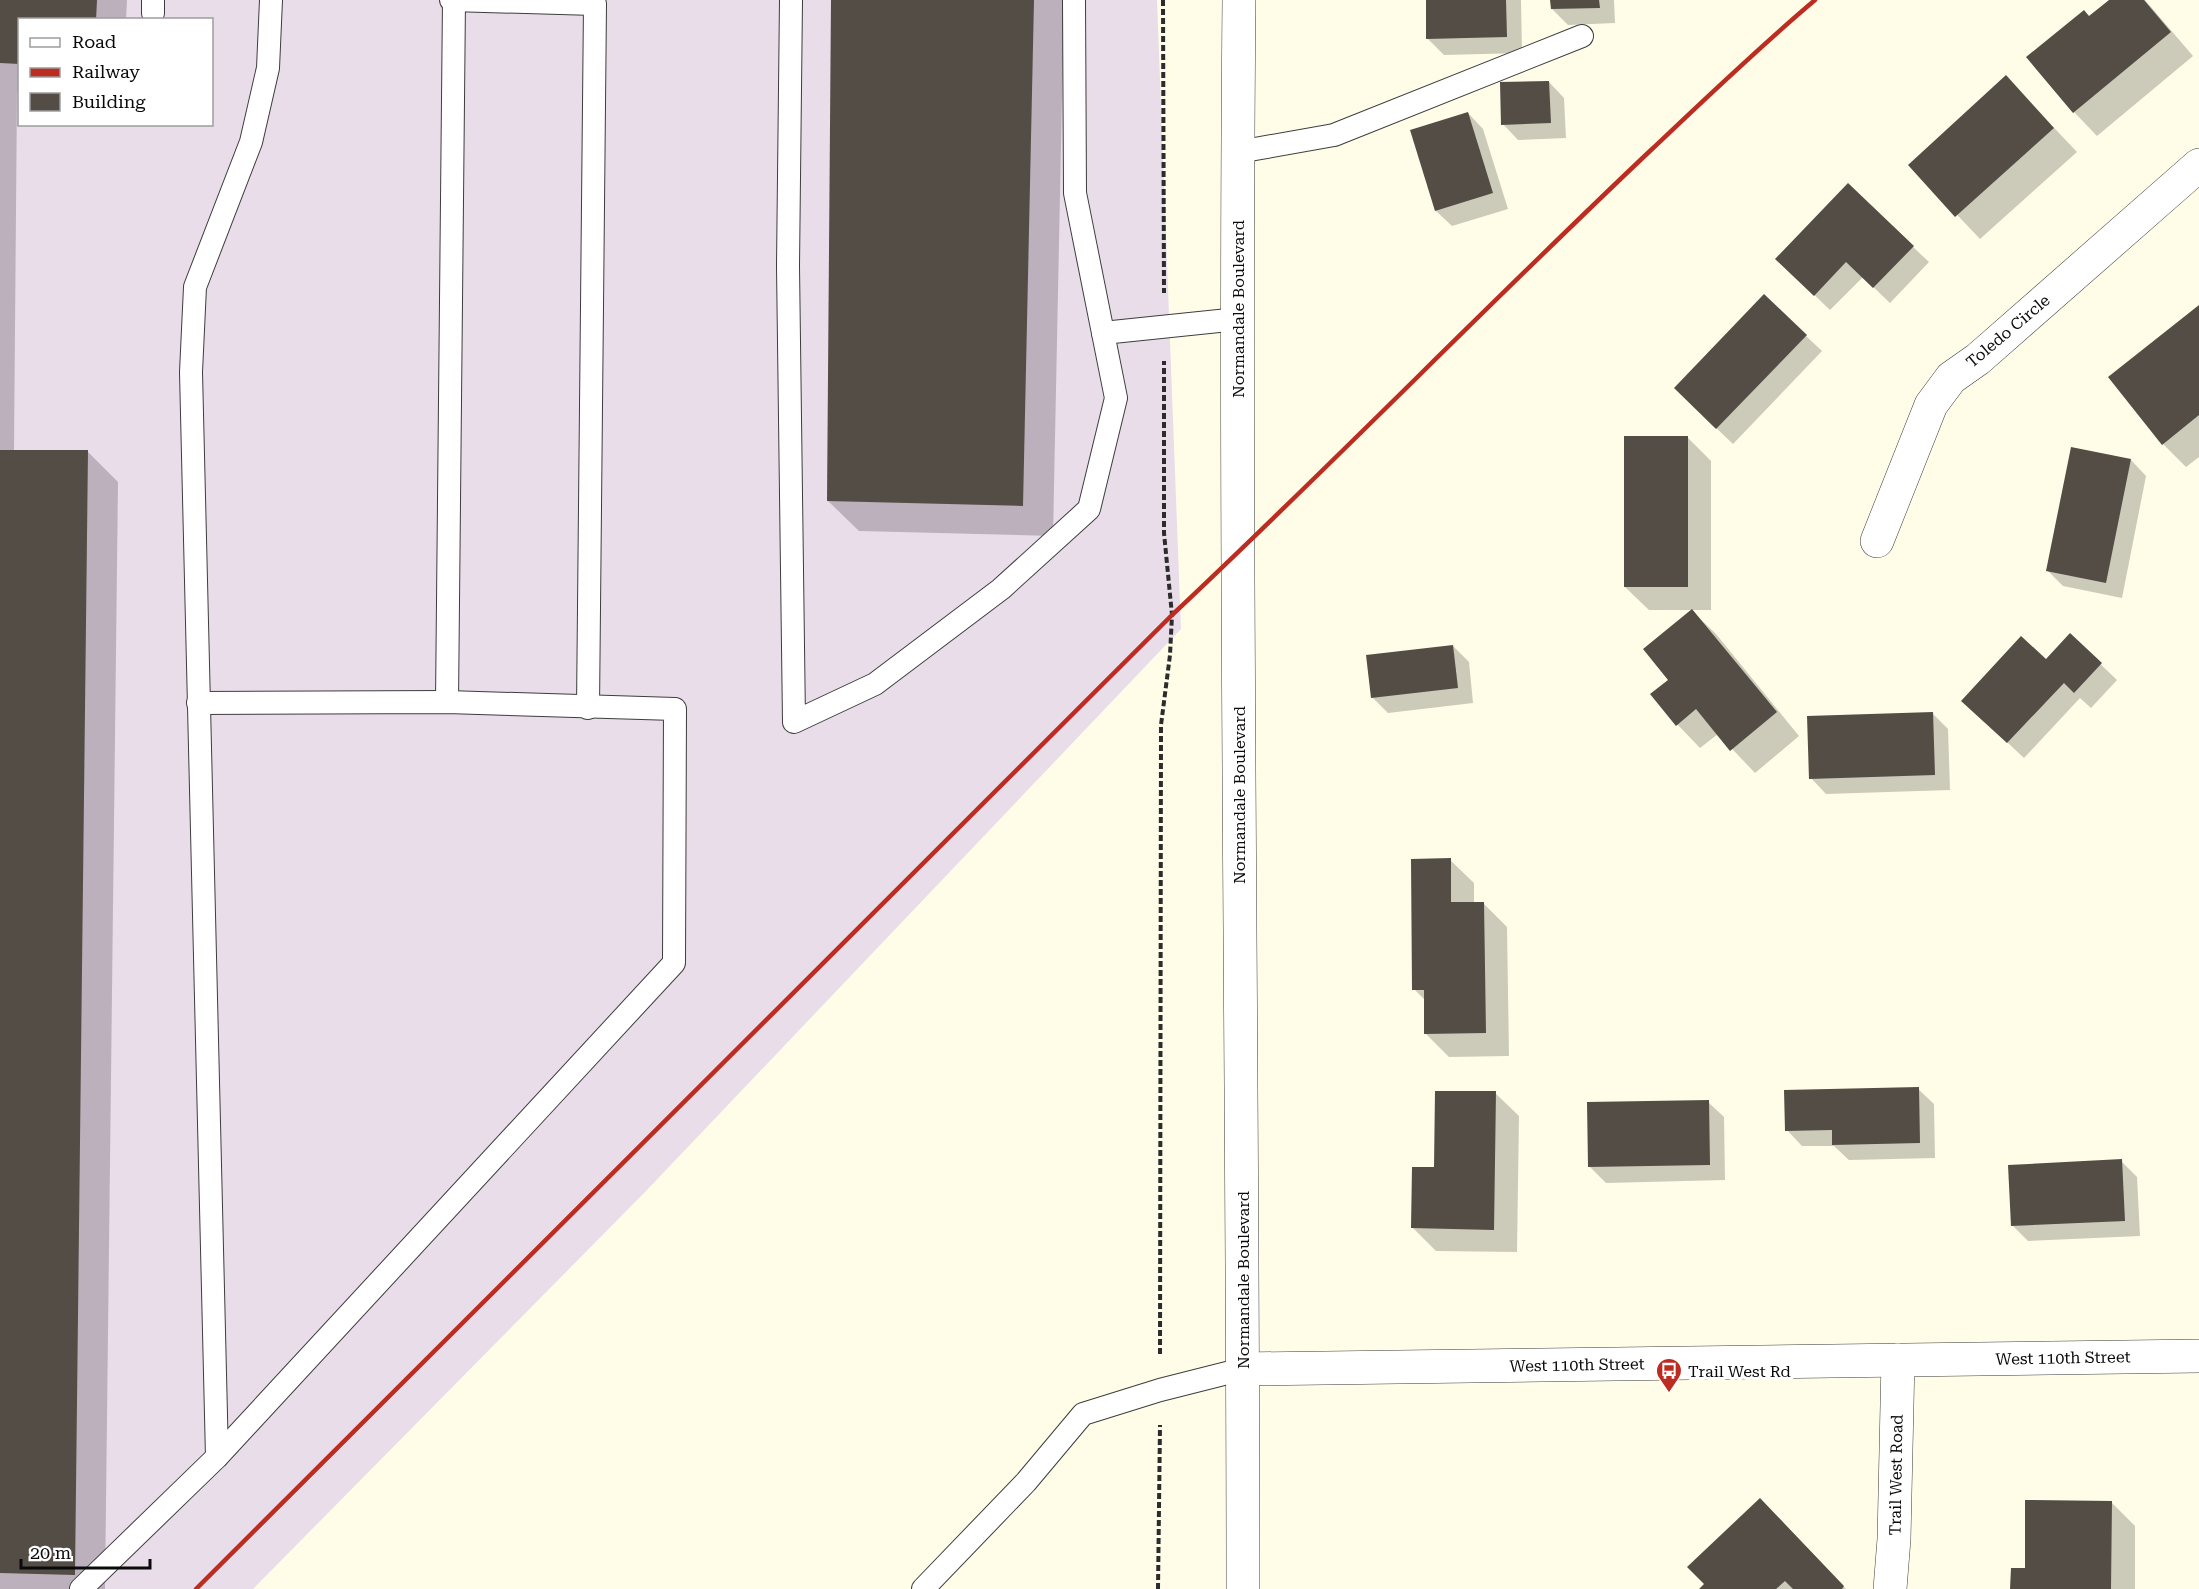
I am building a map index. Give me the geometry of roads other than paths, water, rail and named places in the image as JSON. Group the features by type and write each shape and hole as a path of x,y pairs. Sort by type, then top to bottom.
{"street":[{"name":"Normandale Boulevard","path":"1239,0 1238,319 1243,1589"},
{"name":"Toledo Circle","path":"1877,542 1932,405 1951,378 1978,359 2199,165"},
{"name":"West 110th Street","path":"1243,1369 2199,1356"},
{"name":"Trail West Road","path":"1890,1589 1894,1539 1898,1360"}],"lane":[{"path":"217,1457 191,372 195,286 251,142 268,68 271,0"},
{"path":"447,702 452,0 595,4 588,708"},
{"path":"791,0 788,266 794,722 875,684 1000,589 1089,508 1116,398 1075,194 1074,0"},
{"path":"1238,152 1335,135 1582,36"},
{"path":"1103,333 1238,319"},
{"path":"81,1589 217,1457 674,963 675,709 447,702 198,703"},
{"path":"923,1589 1026,1482 1083,1414 1160,1390 1243,1369"}],"railway":[{"path":"196,1589 1172,615 1591,208 1732,74 1815,0"}],"place":[{"name":"Trail West Rd","path":"1669,1394"}]}
